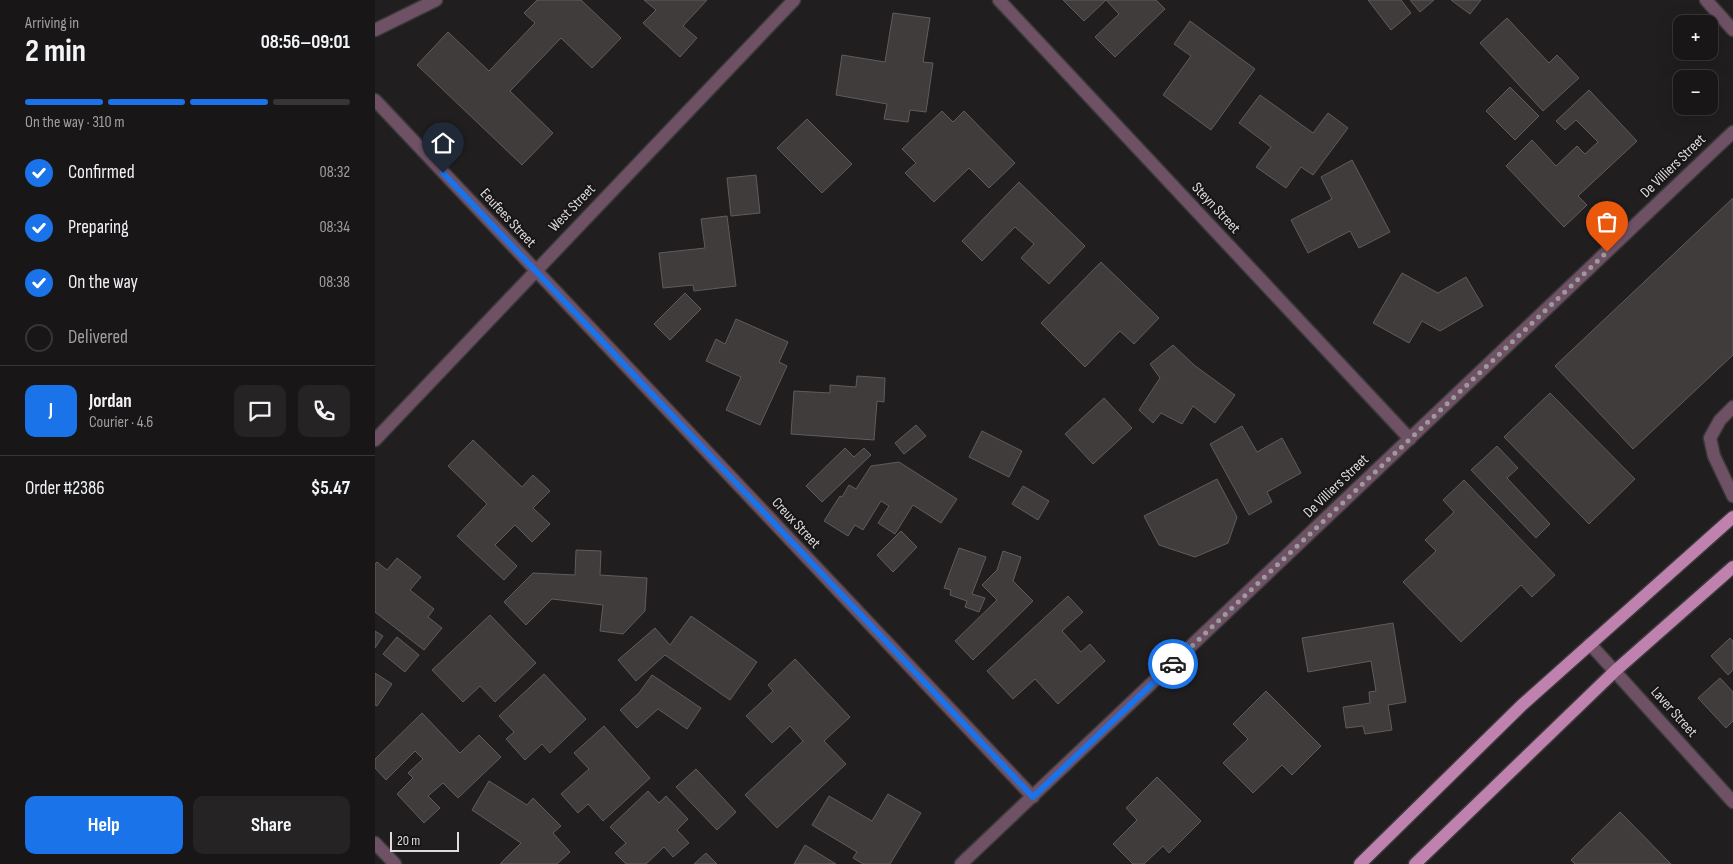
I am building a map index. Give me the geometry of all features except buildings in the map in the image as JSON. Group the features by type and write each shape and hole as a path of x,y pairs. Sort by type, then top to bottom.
{"main road":[{"path":"1360,864 1523,705 1733,516"},
{"path":"1415,864 1615,671 1733,567"}],"street":[{"path":"375,30 436,0"},
{"name":"West Street","path":"375,440 794,0"},
{"name":"Steyn Street","path":"999,0 1410,439"},
{"path":"1706,0 1733,30"},
{"name":"Eeufees Street","path":"375,100 535,271"},
{"name":"De Villiers Street","path":"961,864 1733,132"},
{"name":"Creux Street","path":"535,271 1033,797"},
{"path":"1733,407 1720,420 1710,438 1714,456 1733,496"},
{"name":"Laver Street","path":"1590,644 1731,797"},
{"path":"375,843 395,864"}],"way so far":[{"path":"1173,664 1607,252"}],"route":[{"path":"443,173 1033,797 1173,664"}]}
